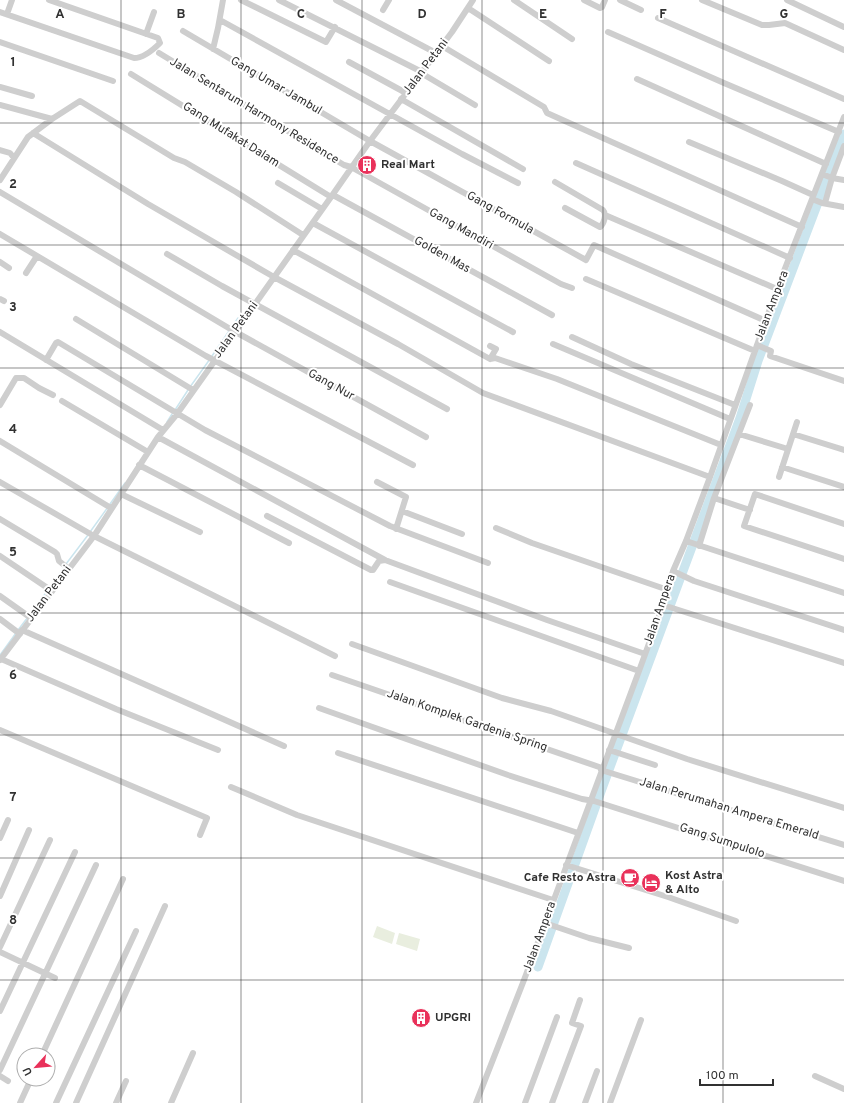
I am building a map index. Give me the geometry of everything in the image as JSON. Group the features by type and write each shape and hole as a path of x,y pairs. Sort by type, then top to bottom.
{"street":[{"path":"7,14 12,0"},
{"path":"0,12 134,58 137,58 160,43 158,38 50,0"},
{"path":"213,49 223,1 215,0"},
{"path":"240,0 326,42 335,28"},
{"path":"279,0 292,3 335,28 421,73 475,105"},
{"path":"336,0 436,53"},
{"path":"383,10 388,0"},
{"name":"Jalan Petani","path":"0,660 29,616 68,568 109,506 121,494 158,437 161,429 177,414 191,388 210,359 255,304 351,167 442,46 473,0"},
{"path":"514,0 572,39"},
{"path":"584,0 600,8 605,0"},
{"path":"620,0 641,10"},
{"path":"702,0 762,24 769,25 785,23 844,50"},
{"path":"787,0 844,27"},
{"path":"468,8 548,61"},
{"path":"146,34 154,12"},
{"path":"658,18 844,99"},
{"path":"220,20 518,183"},
{"name":"Gang Umar Jambul","path":"183,31 370,141 414,165"},
{"path":"608,32 839,132"},
{"path":"0,42 113,81"},
{"path":"442,46 544,107 546,113 802,227"},
{"name":"Jalan Sentarum Harmony Residence","path":"159,53 318,150 344,165 351,167"},
{"path":"349,62 406,93"},
{"name":"Gang Mufakat Dalam","path":"131,74 332,196"},
{"path":"637,79 826,164"},
{"path":"0,87 32,96"},
{"path":"401,99 523,169"},
{"path":"0,180 26,140 52,119 80,101 174,158 185,162 229,188 303,235"},
{"path":"0,105 52,119"},
{"name":"Jalan Ampera","path":"476,1103 546,924 553,900 568,866 578,833 594,802 602,770 645,654 665,606 668,590 675,572 692,544 710,477 730,419 760,348 766,321 777,289 813,198 827,176 826,164 838,152 839,132 844,117"},
{"path":"33,134 148,204 274,277 398,344 483,393 710,477"},
{"path":"689,142 782,181 823,203 844,207"},
{"path":"823,203 827,176 838,152 844,146"},
{"path":"0,150 10,153 14,158"},
{"path":"576,163 790,258"},
{"name":"Gang Formula","path":"414,165 586,260 594,245 766,321"},
{"name":"Gang Mandiri","path":"351,167 554,280 572,288"},
{"path":"827,176 844,180"},
{"path":"555,182 603,210 605,215 602,226 600,227 565,208"},
{"path":"278,183 322,209"},
{"name":"Gang Nur","path":"0,192 234,331 426,437"},
{"name":"Golden Mas","path":"332,196 552,315"},
{"path":"605,215 777,289"},
{"path":"312,222 512,332"},
{"path":"0,234 210,359 412,465"},
{"path":"293,250 478,354 495,358 557,379 721,445"},
{"path":"167,254 447,409"},
{"path":"26,273 37,256"},
{"path":"0,262 9,268"},
{"path":"586,279 669,316 771,352 770,356 844,381"},
{"path":"76,319 191,388"},
{"path":"0,332 161,429"},
{"path":"572,337 631,364 735,405"},
{"path":"46,360 58,342 177,414 396,529 488,563"},
{"path":"552,344 730,419"},
{"path":"490,346 496,349 490,358"},
{"path":"0,405 16,378 24,378 53,395"},
{"path":"62,402 148,452"},
{"path":"750,405 714,498 692,544 844,593"},
{"path":"779,477 797,422"},
{"path":"739,434 788,449"},
{"path":"793,434 844,450"},
{"path":"158,437 385,560 547,620 645,654"},
{"path":"0,441 109,506"},
{"path":"139,465 290,543"},
{"path":"782,467 844,487"},
{"path":"0,482 91,534 335,656"},
{"path":"377,482 406,497 396,529"},
{"path":"121,494 200,532"},
{"path":"844,524 755,494 744,526 844,558"},
{"path":"714,498 750,510"},
{"path":"402,511 462,534"},
{"path":"267,516 371,570 376,567 379,561 385,560"},
{"path":"0,519 58,554 59,561 68,568"},
{"path":"496,528 532,543 668,590"},
{"path":"0,556 51,590"},
{"path":"675,572 685,577 844,630"},
{"path":"390,582 639,671"},
{"path":"0,596 29,616"},
{"path":"665,606 844,663"},
{"path":"0,619 19,632 284,746"},
{"path":"352,644 502,698 551,712 687,759 844,808"},
{"path":"0,660 218,750"},
{"name":"Jalan Komplek Gardenia Spring","path":"332,675 614,774"},
{"name":"Gang Sumpulolo","path":"319,708 508,775 844,881"},
{"path":"0,730 208,818 200,835"},
{"path":"610,751 655,765"},
{"path":"338,753 578,833"},
{"name":"Jalan Perumahan Ampera Emerald","path":"614,774 844,845"},
{"path":"231,787 297,815 553,900"},
{"path":"0,838 8,820"},
{"path":"0,896 29,830"},
{"path":"0,947 50,840"},
{"path":"0,1011 75,852"},
{"path":"0,1070 96,864"},
{"path":"568,866 668,897 736,921"},
{"path":"46,1047 123,879"},
{"path":"76,1103 165,906"},
{"path":"546,924 555,928 629,948"},
{"path":"56,1103 136,931"},
{"path":"0,952 55,978"},
{"path":"552,1103 581,1026 572,1023 580,1000"},
{"path":"526,1103 557,1017"},
{"path":"610,1103 641,1020"},
{"path":"171,1103 193,1053"},
{"path":"585,1103 598,1071"},
{"path":"0,1076 8,1081"},
{"path":"815,1076 844,1089"},
{"path":"116,1103 126,1081"},
{"path":"20,1103 27,1087"}],"shaded area":[{"path":"377,926 395,933 392,944 373,937"},
{"path":"399,933 420,939 417,951 396,944"}],"waterway":[{"path":"538,967 603,786 740,418 758,361 844,134"},
{"path":"231,328 238,318"},
{"path":"212,356 229,331"},
{"path":"190,387 210,359"},
{"path":"175,410 188,390"},
{"path":"167,422 172,414"},
{"path":"110,504 125,483"},
{"path":"90,532 108,507"},
{"path":"66,564 88,535"},
{"path":"50,587 64,567"},
{"path":"30,614 48,590"},
{"path":"18,630 28,617"},
{"path":"0,655 16,633"}],"place":[{"name":"Real Mart","path":"367,165"},
{"name":"Cafe Resto Astra","path":"630,878"},
{"name":"Kost Astra & Alto","path":"651,883"},
{"name":"UPGRI","path":"421,1018"}]}
